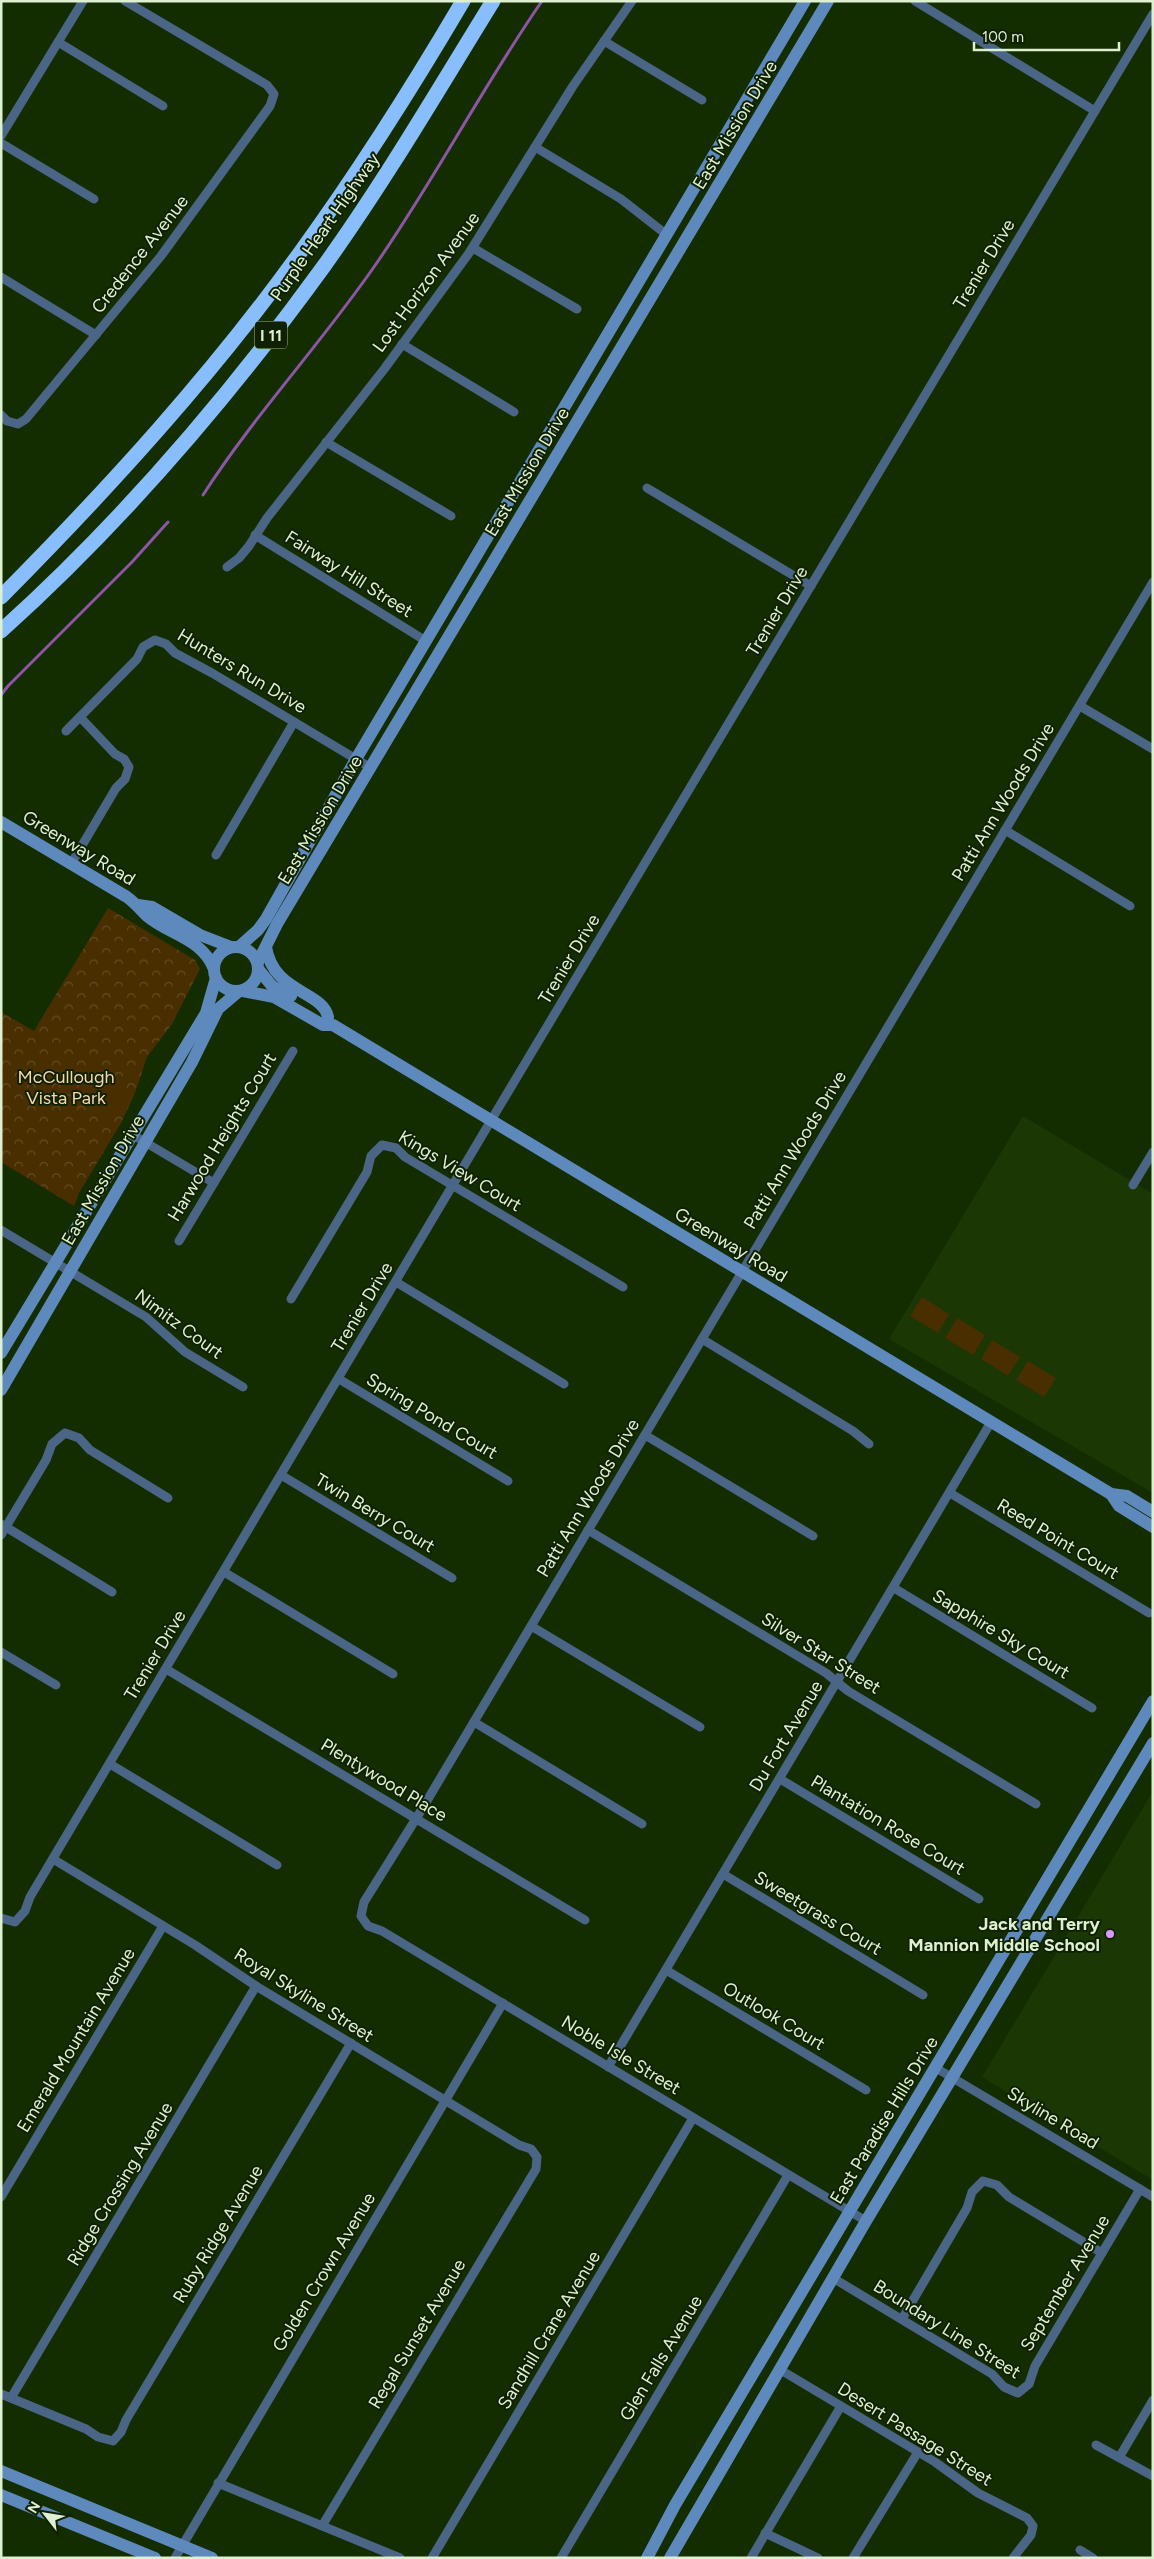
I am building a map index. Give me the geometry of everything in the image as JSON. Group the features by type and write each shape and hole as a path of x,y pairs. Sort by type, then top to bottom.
{"highway":[{"name":"Purple Heart Highway","path":"1,597 61,537 151,439 225,349 301,251 354,175 462,1"},
{"name":"Purple Heart Highway","path":"1,631 82,554 172,457 247,366 323,266 378,186 493,1"}],"street":[{"path":"1,136 83,1"},
{"name":"Credence Avenue","path":"1,415 7,421 18,424 26,419 32,409 96,335 198,206 270,106 274,94 267,85 125,1"},
{"name":"Lost Horizon Avenue","path":"227,566 239,558 473,248 535,147 632,1"},
{"name":"East Mission Drive","path":"236,946 262,924 356,759 805,1"},
{"name":"East Mission Drive","path":"259,966 277,924 828,1"},
{"path":"915,1 1094,111"},
{"name":"Trenier Drive","path":"1,1918 15,1922 25,1911 30,1897 454,1186 491,1120 1153,14"},
{"path":"604,41 702,100"},
{"path":"58,42 163,106"},
{"path":"1,143 94,199"},
{"path":"535,147 621,198 667,235 673,243 670,255 627,327 620,352"},
{"path":"473,248 576,310"},
{"path":"1,278 96,335"},
{"path":"402,344 514,412"},
{"path":"326,442 451,516"},
{"path":"647,488 811,586"},
{"name":"Fairway Hill Street","path":"255,535 426,641"},
{"name":"Patti Ann Woods Drive","path":"361,1916 364,1902 474,1722 1153,582"},
{"name":"Hunters Run Drive","path":"66,731 137,659 143,647 155,640 166,644 174,652 371,768"},
{"path":"1080,706 1153,749"},
{"path":"72,864 116,788 125,779 129,768 124,759 116,754 80,717"},
{"path":"216,855 294,722"},
{"name":"Greenway Road","path":"1,822 138,905 147,916 200,947 215,973"},
{"path":"1005,830 1130,906"},
{"name":"Greenway Road","path":"138,905 152,907 200,935 236,946"},
{"path":"236,946 249,950 259,966 254,982 240,991 226,989 215,973 218,956 236,946"},
{"path":"266,947 271,965 279,976 287,984 319,1003 327,1011 331,1021"},
{"name":"Greenway Road","path":"259,966 277,989 1111,1494 1120,1506 1153,1527"},
{"name":"East Mission Drive","path":"1,1353 206,1013 215,973"},
{"name":"East Mission Drive","path":"1,1390 192,1062 218,1009 240,991"},
{"name":"Greenway Road","path":"240,991 274,997 323,1025 331,1021"},
{"name":"Harwood Heights Court","path":"179,1240 293,1051"},
{"path":"133,1134 214,1183"},
{"name":"Kings View Court","path":"291,1299 366,1172 371,1156 382,1145 396,1148 405,1157 623,1288"},
{"path":"1133,1185 1153,1152"},
{"name":"Nimitz Court","path":"1,1230 146,1317 185,1352 242,1387"},
{"path":"396,1282 564,1384"},
{"path":"702,1339 853,1431 869,1444"},
{"name":"Spring Pond Court","path":"338,1379 508,1481"},
{"name":"Du Fort Avenue","path":"608,2066 991,1422"},
{"path":"112,1592 3,1529 46,1460 52,1444 65,1433 79,1438 90,1450 168,1498"},
{"path":"645,1435 813,1536"},
{"name":"Twin Berry Court","path":"281,1475 452,1578"},
{"name":"Reed Point Court","path":"950,1493 1149,1613"},
{"name":"Greenway Road","path":"1111,1494 1126,1496 1153,1512"},
{"name":"Silver Star Street","path":"588,1530 818,1668 1036,1804"},
{"path":"224,1572 393,1674"},
{"name":"Sapphire Sky Court","path":"894,1588 1092,1708"},
{"path":"531,1626 700,1727"},
{"path":"1,1652 56,1685"},
{"name":"Plentywood Place","path":"166,1668 585,1920"},
{"name":"East Paradise Hills Drive","path":"647,2558 675,2505 1153,1701"},
{"path":"474,1722 642,1824"},
{"name":"East Paradise Hills Drive","path":"670,2558 866,2221 1153,1743"},
{"path":"110,1764 277,1865"},
{"name":"Plantation Rose Court","path":"780,1779 979,1899"},
{"name":"Royal Skyline Street","path":"53,1859 163,1926 256,1986 446,2101 519,2145 531,2148 537,2158"},
{"name":"Sweetgrass Court","path":"723,1874 923,1995"},
{"name":"Noble Isle Street","path":"361,1916 368,1926 382,1931 866,2221"},
{"name":"Emerald Mountain Avenue","path":"1,2197 163,1926"},
{"name":"Outlook Court","path":"666,1970 866,2090"},
{"name":"Ridge Crossing Avenue","path":"11,2398 256,1986"},
{"name":"Golden Crown Avenue","path":"175,2558 181,2544 503,2003"},
{"name":"Ruby Ridge Avenue","path":"11,2398 86,2429 98,2437 113,2441 122,2432 131,2411 351,2043"},
{"name":"Skyline Road","path":"936,2068 1153,2197"},
{"name":"Sandhill Crane Avenue","path":"432,2558 694,2118"},
{"name":"Regal Sunset Avenue","path":"322,2526 536,2169 537,2158"},
{"name":"Glen Falls Avenue","path":"561,2558 788,2175"},
{"path":"902,2319 967,2208 972,2192 983,2181 997,2185 1009,2197 1102,2253"},
{"name":"September Avenue","path":"1018,2393 1029,2384 1035,2366 1140,2190"},
{"name":"Boundary Line Street","path":"833,2278 992,2374 1004,2387 1018,2393"},
{"name":"Desert Passage Street","path":"780,2369 918,2452 978,2493 1027,2518 1033,2526 1031,2535 1013,2558"},
{"path":"1,2394 11,2398"},
{"path":"1120,2456 1153,2400"},
{"path":"751,2558 841,2406"},
{"path":"1096,2445 1120,2456 1153,2476"},
{"path":"853,2558 918,2452"},
{"path":"1,2471 212,2558"},
{"path":"218,2483 400,2558"},
{"path":"1,2495 155,2558"},
{"path":"765,2533 818,2558"},
{"path":"1080,2550 1093,2558"}],"shaded area":[{"path":"1023,1116 1153,1194 1153,1493 889,1339"},
{"name":"Jack and Terry Mannion Middle School","path":"1153,1791 1153,2180 982,2077"}],"green space":[{"name":"McCullough Vista Park","path":"108,908 195,960 200,969 172,1024 147,1057 135,1093 121,1123 79,1193 74,1206 1,1162 1,1012 34,1031"},
{"path":"98,1063 127,1101 106,1119 76,1081"},
{"path":"922,1297 949,1314 938,1333 910,1316"},
{"path":"957,1318 985,1335 973,1355 945,1338"},
{"path":"992,1340 1020,1357 1008,1376 981,1359"},
{"path":"1028,1361 1056,1378 1044,1397 1016,1380"}],"waterway":[{"path":"203,495 244,436 355,294 398,232 499,66 542,1"},
{"path":"1,695 132,562 168,522"}],"place":[{"name":"Jack and Terry Mannion Middle School","path":"1110,1934"}]}
